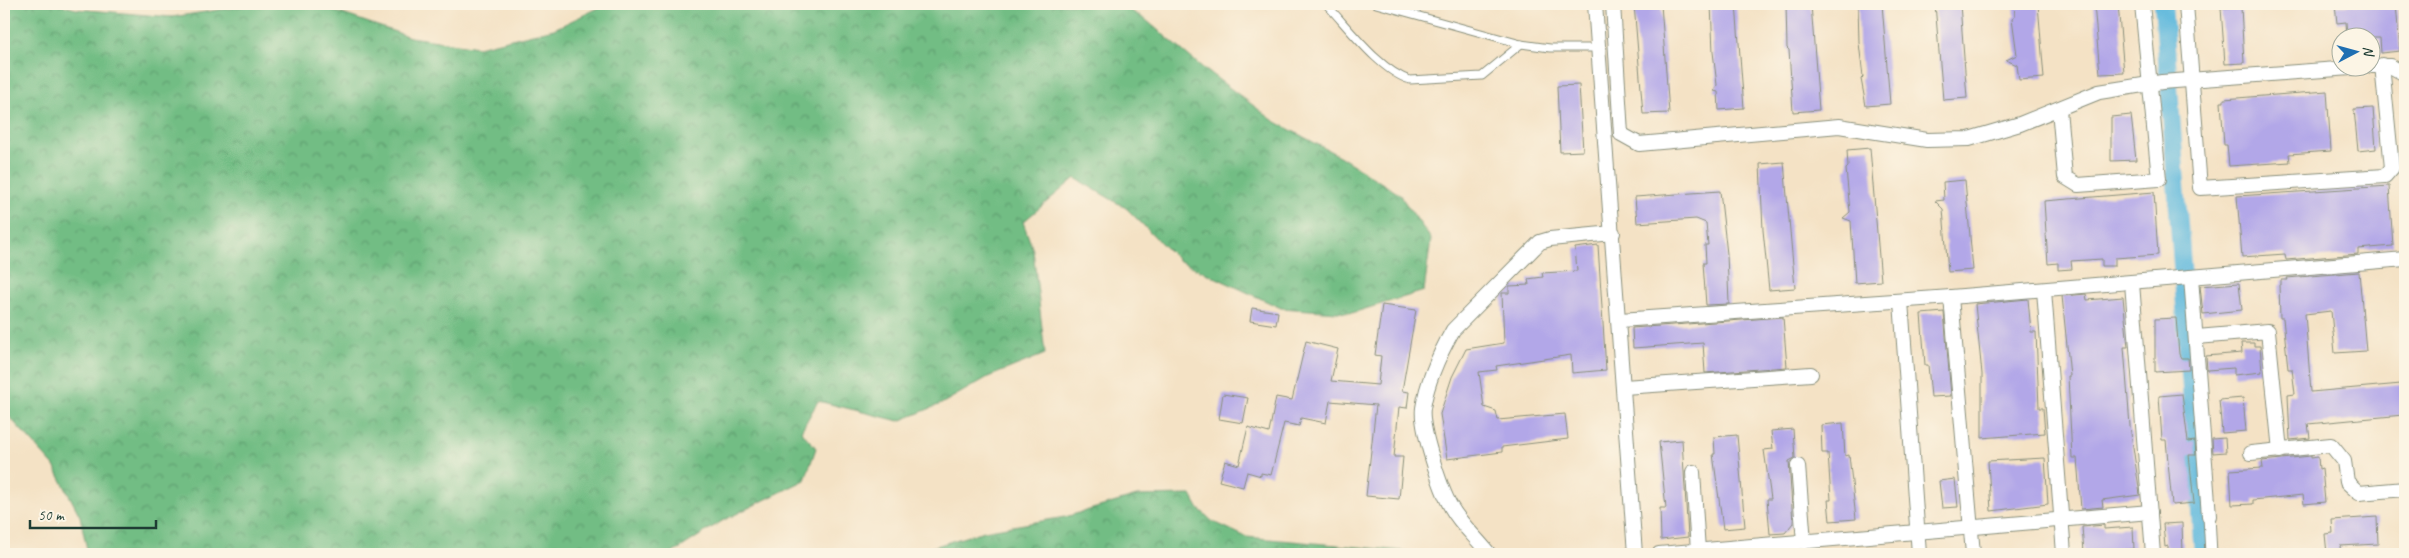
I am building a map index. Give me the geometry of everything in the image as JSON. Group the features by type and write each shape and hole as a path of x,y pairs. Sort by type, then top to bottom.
{"street":[{"path":"1595,4 1620,320 1635,554"},
{"path":"1613,4 1621,134 1639,144 1839,126 1927,140 1969,138 1994,133 2100,92 2155,83 2332,69"},
{"path":"2059,109 2065,177 2078,185 2159,179 2155,83 2142,4"},
{"path":"2186,4 2186,81 2200,188 2385,176 2399,168 2380,78"},
{"path":"2382,67 2405,74"},
{"path":"1490,554 1460,521 1450,506 1443,490 1426,428 1422,410 1443,347 1453,330 1540,242 1550,238 1612,233"},
{"path":"1620,320 2044,290 2405,259"},
{"path":"2191,277 2197,337 2211,554"},
{"path":"2132,283 2153,554"},
{"path":"2044,290 2064,554"},
{"path":"1951,297 1973,554"},
{"path":"1901,301 1919,554"},
{"path":"2197,337 2268,331 2280,451"},
{"path":"1624,387 1811,374"},
{"path":"2251,453 2331,445 2344,460 2347,482 2359,493 2405,489"},
{"path":"1798,466 1804,542"},
{"path":"1693,472 1698,551"},
{"path":"1659,554 2150,512"}],"lane":[{"path":"1326,4 1382,62 1402,77 1410,80 1482,76 1521,44"},
{"path":"1376,4 1521,44 1550,48 1598,48"}],"green space":[{"path":"4,4 57,4 76,9 172,17 258,4 304,4 340,13 410,37 478,47 554,29 607,4 1120,4 1146,20 1203,68 1274,121 1341,157 1399,194 1431,239 1424,291 1352,313 1281,308 1178,260 1126,208 1075,178 1023,222 1033,250 1045,354 988,377 941,404 899,421 818,401 801,431 816,448 805,480 722,521 671,554 88,554 80,516 54,466 4,411"},
{"path":"1191,495 1198,508 1212,521 1246,537 1438,554 911,554 984,531 1065,517 1137,496"}],"building":[{"path":"1634,4 1661,4 1669,113 1643,114"},
{"path":"1711,4 1736,4 1744,108 1719,110 1718,92 1714,91 1717,85 1713,52"},
{"path":"1786,4 1811,4 1819,110 1793,112 1789,50 1787,48"},
{"path":"1858,4 1882,4 1890,104 1866,106 1861,79 1863,77 1859,43"},
{"path":"1935,4 1960,4 1967,98 1943,100"},
{"path":"2014,4 2038,4 2044,78 2019,80 2017,65 2006,60 2017,55 2012,18 2015,16"},
{"path":"2094,4 2118,4 2124,73 2100,74"},
{"path":"2396,4 2400,51 2382,53 2382,28 2346,28 2346,22 2337,23 2335,5"},
{"path":"2241,7 2244,63 2225,64 2221,8"},
{"path":"1579,85 1583,151 1560,152 1557,86"},
{"path":"2327,91 2331,151 2289,154 2290,162 2229,166 2227,145 2224,145 2221,102 2224,102 2224,99"},
{"path":"2373,108 2376,149 2358,151 2354,109"},
{"path":"2131,115 2136,160 2111,161 2111,117"},
{"path":"1870,148 1881,281 1855,283 1851,221 1843,218 1850,212 1846,169 1848,167 1847,150"},
{"path":"1784,162 1795,288 1769,290 1763,230 1760,164"},
{"path":"1965,180 1973,270 1948,272 1943,209 1935,201 1944,200 1943,182"},
{"path":"2389,186 2393,246 2358,249 2358,254 2286,260 2285,254 2242,257 2237,196"},
{"path":"1720,191 1727,254 1729,304 1706,305 1703,263 1706,263 1705,245 1708,245 1706,223 1696,219 1637,223 1635,197"},
{"path":"2154,192 2158,255 2115,258 2115,266 2102,266 2102,259 2071,261 2072,269 2058,270 2058,263 2048,264 2044,201"},
{"path":"1598,245 1606,370 1572,373 1571,355 1496,366 1497,370 1479,372 1484,407 1496,411 1498,420 1565,414 1568,439 1502,447 1502,452 1447,459 1440,414 1452,377 1466,349 1504,343 1502,293 1509,293 1509,286 1529,285 1528,279 1543,277 1542,273 1577,271 1575,248"},
{"path":"2359,272 2366,351 2335,353 2331,311 2305,314 2311,392 2401,384 2403,415 2308,424 2310,438 2290,440 2288,395 2295,394 2292,369 2288,369 2283,318 2280,318 2279,285 2281,285 2281,280"},
{"path":"2239,283 2242,310 2203,314 2200,286"},
{"path":"2086,294 2087,300 2123,297 2128,347 2124,347 2130,426 2140,495 2102,500 2103,507 2081,509 2077,458 2072,458 2068,376 2070,376 2062,296"},
{"path":"2028,299 2031,332 2036,332 2039,408 2043,408 2045,433 1982,438 1982,374 1975,304"},
{"path":"1382,305 1416,310 1402,391 1409,392 1407,408 1399,407 1394,457 1403,457 1399,499 1366,496 1376,405 1330,401 1326,423 1301,418 1299,426 1284,423 1271,475 1261,473 1261,476 1247,472 1243,487 1219,481 1225,461 1239,465 1248,427 1269,433 1276,397 1292,400 1306,341 1338,349 1331,381 1378,385 1381,356 1375,355"},
{"path":"1252,308 1278,312 1276,325 1250,321"},
{"path":"1944,312 1951,396 1931,397 1928,365 1925,365 1921,314"},
{"path":"1783,317 1787,367 1705,373 1703,343 1633,348 1632,328"},
{"path":"2176,318 2179,354 2181,358 2188,358 2189,370 2155,372 2155,319"},
{"path":"2241,343 2254,343 2254,346 2260,346 2262,372 2234,375 2234,368 2207,370 2206,356 2242,353"},
{"path":"1223,394 1248,398 1243,423 1219,419"},
{"path":"2182,394 2188,442 2195,441 2196,455 2189,455 2194,503 2172,505 2166,440 2162,440 2159,396"},
{"path":"2243,398 2246,431 2222,433 2219,400"},
{"path":"1843,423 1845,456 1849,455 1856,519 1830,521 1828,500 1831,500 1828,453 1822,453 1821,425"},
{"path":"1793,429 1795,458 1789,461 1793,523 1785,533 1770,534 1767,499 1771,499 1764,450 1773,449 1771,431"},
{"path":"1737,435 1745,527 1723,529 1713,454 1715,454 1714,437"},
{"path":"2225,438 2226,452 2213,453 2212,439"},
{"path":"1682,440 1688,537 1661,540 1660,508 1666,508 1659,442"},
{"path":"2311,456 2311,458 2318,457 2319,469 2322,468 2325,502 2304,504 2303,495 2253,500 2253,504 2232,505 2230,470 2263,468 2262,461"},
{"path":"2045,458 2048,504 1991,511 1988,461"},
{"path":"1955,479 1958,507 1942,508 1939,481"},
{"path":"2377,517 2378,544 2340,546 2341,554 2327,554 2325,534 2333,533 2332,520"},
{"path":"2182,523 2183,554 2168,554 2168,546 2165,547 2163,524"},
{"path":"2104,525 2104,529 2133,527 2134,549 2084,552 2082,527"}],"waterway":[{"path":"2163,4 2203,554"}]}
